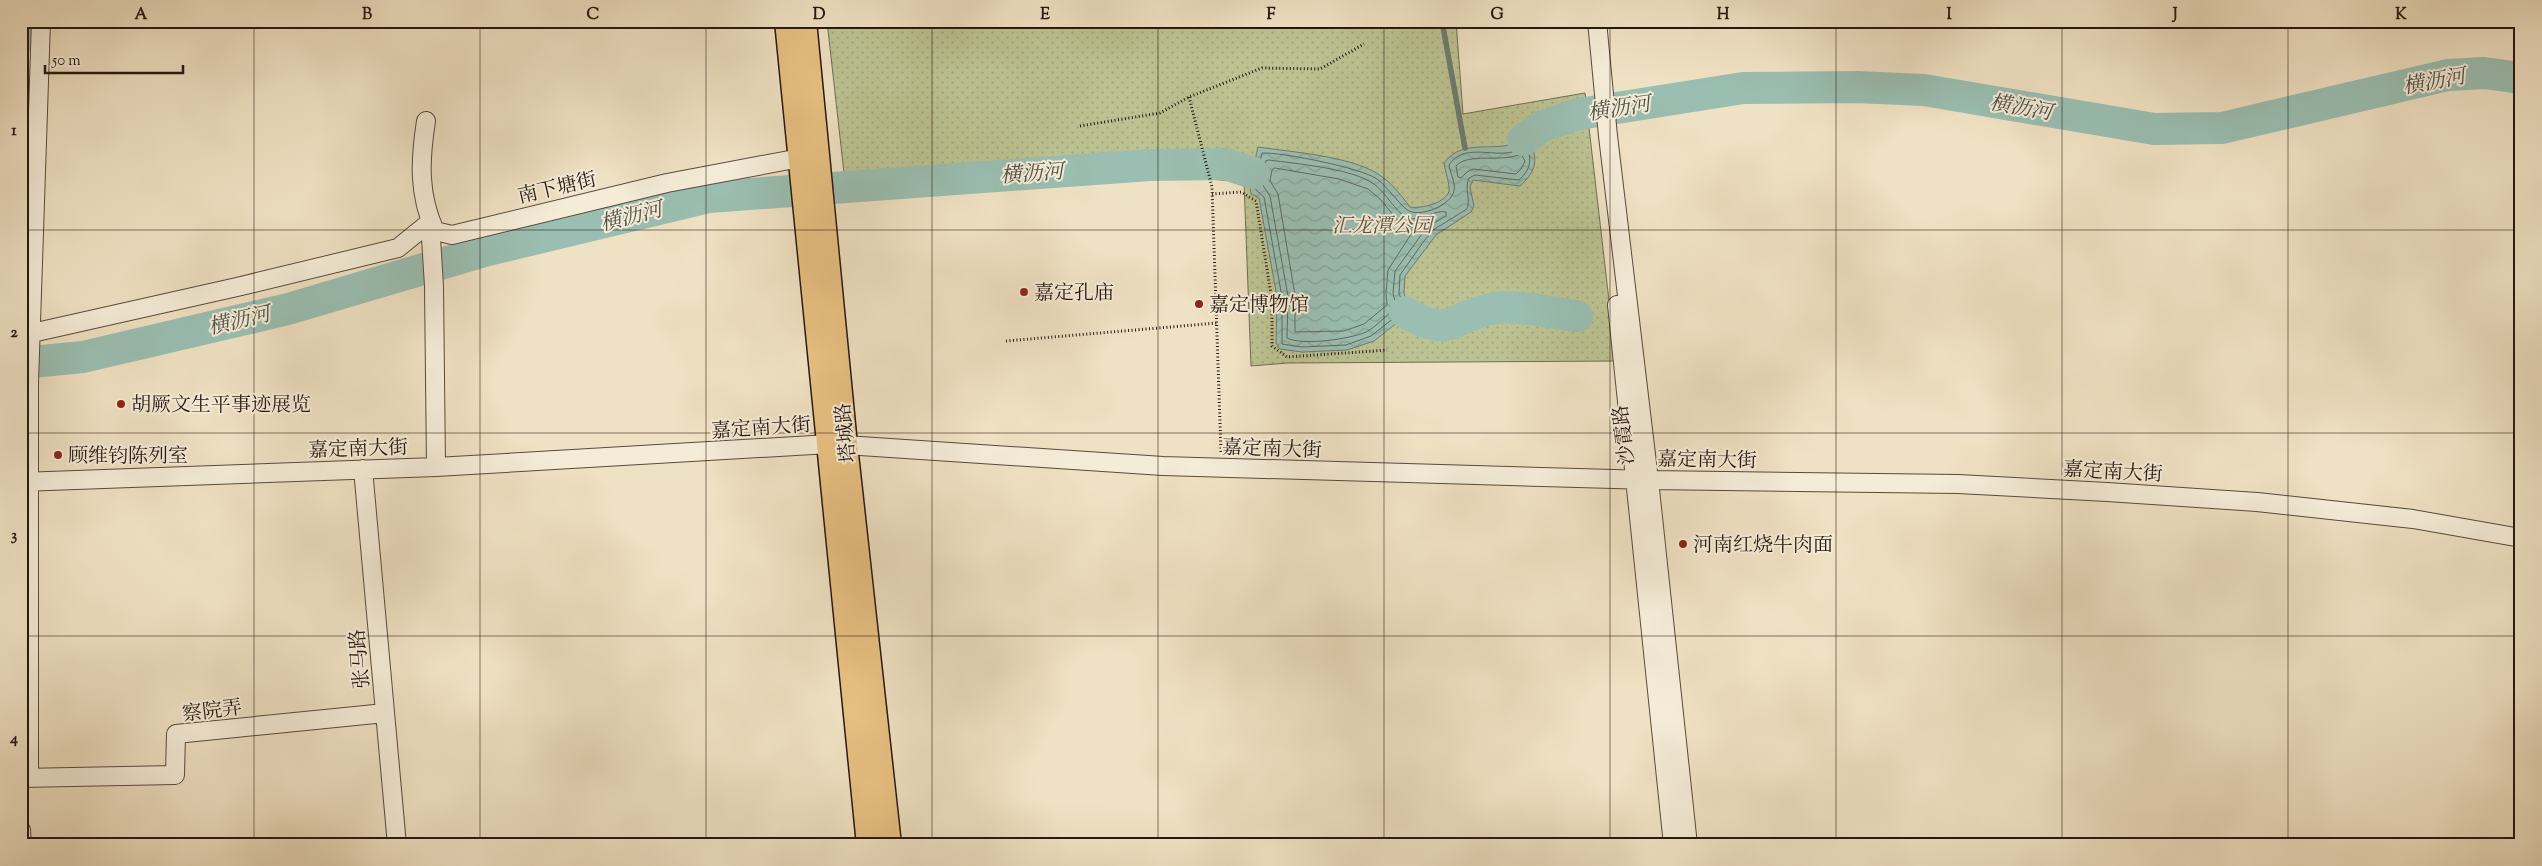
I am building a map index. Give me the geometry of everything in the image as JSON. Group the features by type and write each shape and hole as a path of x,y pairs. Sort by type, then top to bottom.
{"main road":[{"name":"塔城路","path":"786,21 814,208 838,444 868,845"},
{"name":"塔城路","path":"805,21 807,166"},
{"name":"塔城路","path":"838,444 890,845"}],"street":[{"path":"25,777 26,481 32,333 28,264 40,21"},
{"path":"1589,21 1642,480 1673,845"},
{"name":"沙霞路","path":"1597,21 1642,480 1688,845"},
{"path":"426,121 420,162 426,212 430,222 434,286 436,467"},
{"name":"南下塘街","path":"430,222 435,231 452,235 667,183 807,166"},
{"path":"32,333 237,287 398,248 430,222"},
{"name":"嘉定南大街","path":"26,481 436,467 838,444 1222,468 1642,480 1958,484 2107,492 2257,502 2413,519 2521,538"},
{"name":"张马路","path":"363,469 397,845"},
{"name":"察院弄","path":"25,777 175,775 176,734 385,713"},
{"path":"21,830 22,845"}],"path":[{"path":"1080,126 1160,113 1189,97 1262,68 1320,68 1364,44"},
{"path":"1189,97 1212,187 1222,468"},
{"path":"1212,194 1241,192 1256,201 1272,300 1272,346 1287,357 1387,350"},
{"path":"1006,341 1217,323"}],"green space":[{"name":"汇龙潭公园","path":"827,21 1456,21 1463,114 1585,93 1616,361 1288,363 1251,366 1244,182 1176,176 847,200"}],"water":[{"path":"1523,140 1532,145 1535,158 1534,168 1529,177 1520,186 1473,180 1470,187 1474,206 1471,212 1436,235 1405,276 1404,293 1408,306 1403,318 1374,341 1347,350 1302,352 1280,349 1276,343 1277,297 1259,198 1251,194 1250,183 1258,147 1336,159 1366,168 1387,181 1410,207 1415,207 1438,202 1447,195 1449,188 1444,163 1452,155 1461,150 1502,146"}],"waterway":[{"path":"21,38 22,21"},
{"path":"1442,21 1465,148"},
{"name":"横沥河","path":"1523,140 1542,126 1579,114 1743,88 1856,87 1924,90 2154,129 2222,128 2448,75 2484,73 2521,78"},
{"name":"横沥河","path":"21,363 83,357 288,309 488,250 709,197 1150,165 1225,164 1253,173"},
{"path":"1405,312 1421,320 1443,325 1482,311 1505,307 1577,316"}],"place":[{"name":"嘉定孔庙","path":"1024,292"},
{"name":"嘉定博物馆","path":"1199,304"},
{"name":"胡厥文生平事迹展览","path":"121,404"},
{"name":"顾维钧陈列室","path":"58,455"},
{"name":"河南红烧牛肉面","path":"1683,544"}]}
